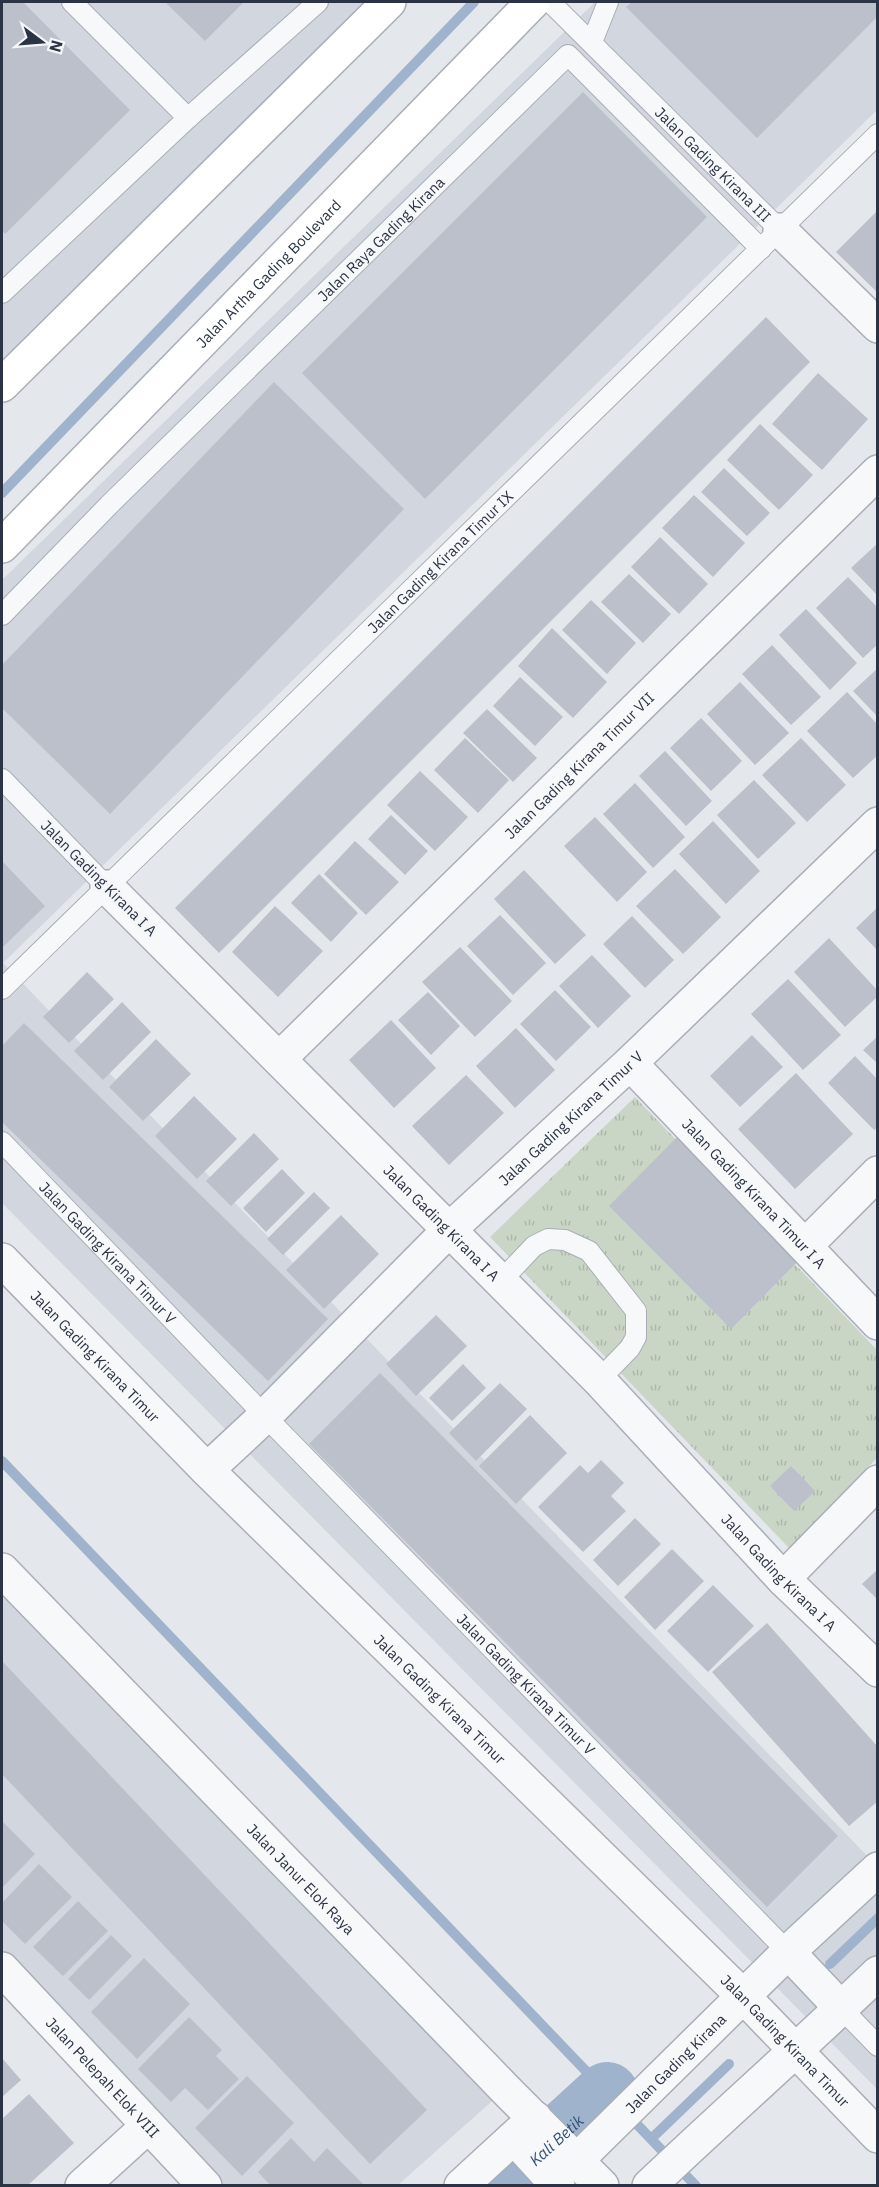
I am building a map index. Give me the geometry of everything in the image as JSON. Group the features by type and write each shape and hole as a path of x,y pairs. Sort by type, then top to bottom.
{"main road":[{"path":"2,385 389,2"},
{"name":"Jalan Artha Gading Boulevard","path":"2,546 533,2"}],"street":[{"name":"Jalan Gading Kirana III","path":"770,239 878,326"},
{"name":"Jalan Gading Kirana Timur VII","path":"279,1059 878,472"},
{"name":"Jalan Gading Kirana Timur V","path":"207,1470 265,1416 450,1229 630,1063 878,825"},
{"name":"Jalan Gading Kirana I A","path":"107,887 599,1380 783,1579 878,1671"},
{"name":"Jalan Gading Kirana Timur I A","path":"630,1063 878,1323"},
{"path":"805,1246 878,1173"},
{"name":"Jalan Gading Kirana Timur","path":"2,1260 207,1470 744,1997 878,2136"},
{"path":"783,1579 878,1482"},
{"name":"Jalan Janur Elok Raya","path":"2,1570 552,2150 602,2186"},
{"name":"Jalan Gading Kirana","path":"461,2186 552,2150 708,2030 878,1869"},
{"path":"788,1952 841,2008"},
{"name":"Jalan Pelepah Elok VIII","path":"2,1969 205,2186"},
{"path":"649,2186 878,1973"},
{"path":"82,2186 148,2126"}],"lane":[{"path":"72,2 188,118"},
{"path":"2,293 188,118 318,2"},
{"name":"Jalan Gading Kirana III","path":"550,2 592,42 770,239"},
{"path":"592,42 608,2"},
{"name":"Jalan Raya Gading Kirana","path":"2,615 109,505 568,55 770,239"},
{"name":"Jalan Gading Kirana Timur IX","path":"2,989 878,134"},
{"name":"Jalan Gading Kirana I A","path":"2,779 107,887"},
{"name":"Jalan Gading Kirana Timur V","path":"2,1142 265,1416 788,1952"},
{"path":"500,1282 534,1246 548,1239 566,1240 589,1251 636,1311 636,1337 630,1348 599,1380"},
{"path":"841,2008 878,2046"}],"shaded area":[{"path":"2,2 381,2 2,360"},
{"path":"595,2 877,2 877,110 3,963 877,1866 877,2089 2,1203 2,580"},
{"path":"2,1560 511,2084 398,2185 200,2185 2,1976"}],"green space":[{"path":"635,1097 877,1350 877,1458 789,1548 490,1237"}],"building":[{"path":"2,2 23,2 130,110 5,234 2,230"},
{"path":"165,2 244,2 205,41"},
{"path":"632,2 878,2 878,16 757,138 626,7"},
{"path":"583,92 707,217 425,499 302,373"},
{"path":"878,210 878,293 836,252"},
{"path":"766,317 810,362 219,953 175,908"},
{"path":"818,373 868,419 822,470 772,424"},
{"path":"274,382 404,509 110,814 2,708 2,665"},
{"path":"760,424 813,475 779,510 727,460"},
{"path":"724,468 770,513 747,536 701,492"},
{"path":"694,495 745,543 713,577 662,528"},
{"path":"660,537 708,584 679,614 631,567"},
{"path":"878,543 878,596 851,568"},
{"path":"629,574 671,614 643,643 601,602"},
{"path":"848,577 878,608 878,644 863,658 816,608"},
{"path":"591,600 636,643 607,674 562,630"},
{"path":"806,609 857,663 830,690 779,635"},
{"path":"552,628 607,682 573,718 518,666"},
{"path":"772,645 821,697 791,725 742,674"},
{"path":"878,668 878,717 853,691"},
{"path":"520,677 563,717 535,746 493,706"},
{"path":"740,682 789,733 755,765 707,714"},
{"path":"847,692 878,725 878,755 853,778 807,731"},
{"path":"487,709 537,758 513,782 463,733"},
{"path":"701,718 742,761 711,791 670,748"},
{"path":"465,738 509,780 478,813 434,770"},
{"path":"801,738 846,785 807,822 762,775"},
{"path":"665,751 712,801 686,826 639,776"},
{"path":"420,771 468,817 435,851 387,805"},
{"path":"754,780 796,823 758,859 717,815"},
{"path":"635,783 685,837 653,868 603,814"},
{"path":"391,815 428,851 405,875 368,839"},
{"path":"595,817 647,872 617,902 564,846"},
{"path":"713,821 760,871 726,904 679,854"},
{"path":"355,841 399,882 366,915 324,874"},
{"path":"2,861 45,906 2,948"},
{"path":"675,869 721,917 683,954 636,906"},
{"path":"524,870 586,935 555,964 494,899"},
{"path":"319,874 358,913 331,942 291,903"},
{"path":"275,906 323,951 278,997 232,952"},
{"path":"878,907 878,951 856,928"},
{"path":"500,915 546,963 513,995 467,946"},
{"path":"632,916 674,960 645,988 603,944"},
{"path":"829,938 878,991 878,996 845,1027 794,972"},
{"path":"460,947 512,1001 475,1037 422,982"},
{"path":"592,955 631,996 598,1028 559,986"},
{"path":"87,972 114,999 69,1043 43,1017"},
{"path":"788,979 841,1035 803,1070 751,1014"},
{"path":"555,990 591,1027 556,1061 520,1024"},
{"path":"428,992 460,1026 431,1055 398,1020"},
{"path":"122,1002 151,1032 103,1080 74,1051"},
{"path":"391,1020 436,1068 394,1108 349,1060"},
{"path":"24,1023 328,1319 268,1381 2,1122 2,1046"},
{"path":"516,1028 555,1070 515,1108 476,1066"},
{"path":"752,1035 783,1067 740,1107 710,1076"},
{"path":"878,1036 878,1064 863,1050"},
{"path":"156,1039 191,1074 143,1121 109,1087"},
{"path":"855,1056 878,1080 878,1127 874,1130 828,1083"},
{"path":"796,1073 853,1134 795,1189 738,1129"},
{"path":"466,1075 504,1113 449,1165 412,1126"},
{"path":"194,1096 237,1139 197,1179 155,1136"},
{"path":"254,1133 279,1159 231,1206 206,1181"},
{"path":"678,1136 800,1259 731,1329 609,1206"},
{"path":"282,1169 305,1193 266,1232 243,1208"},
{"path":"314,1192 330,1208 283,1255 267,1239"},
{"path":"341,1215 379,1254 324,1309 286,1270"},
{"path":"436,1315 467,1346 416,1396 386,1364"},
{"path":"463,1364 486,1388 452,1421 429,1398"},
{"path":"380,1373 838,1836 767,1907 309,1444"},
{"path":"500,1383 527,1409 476,1461 449,1433"},
{"path":"530,1415 567,1453 516,1504 479,1466"},
{"path":"601,1460 624,1483 611,1496 626,1511 583,1552 538,1507 580,1465 588,1473"},
{"path":"791,1466 815,1491 794,1511 770,1486"},
{"path":"635,1518 661,1544 618,1586 593,1560"},
{"path":"672,1549 704,1581 655,1630 624,1597"},
{"path":"878,1569 878,1600 862,1584"},
{"path":"713,1585 754,1626 708,1672 667,1631"},
{"path":"767,1623 878,1747 878,1801 849,1826 712,1672"},
{"path":"2,1661 427,2110 370,2164 2,1774"},
{"path":"2,1821 35,1854 2,1888"},
{"path":"39,1864 72,1897 25,1944 2,1921 2,1903"},
{"path":"78,1901 108,1931 63,1976 33,1947"},
{"path":"111,1935 132,1956 89,2000 68,1979"},
{"path":"144,1958 190,2004 137,2059 91,2012"},
{"path":"189,2017 222,2050 216,2056 239,2079 208,2110 185,2088 171,2102 138,2069"},
{"path":"2,2058 21,2080 2,2097"},
{"path":"247,2076 294,2123 242,2176 195,2128"},
{"path":"29,2094 74,2143 27,2186 2,2186 2,2119"},
{"path":"291,2138 314,2162 327,2148 365,2186 271,2186 258,2172"}],"waterway":[{"path":"2,493 474,2"},
{"path":"2,1461 696,2186"},
{"path":"830,1964 878,1918"},
{"path":"651,2139 729,2064"},
{"name":"Kali Betik","path":"506,2186 607,2094"}]}
